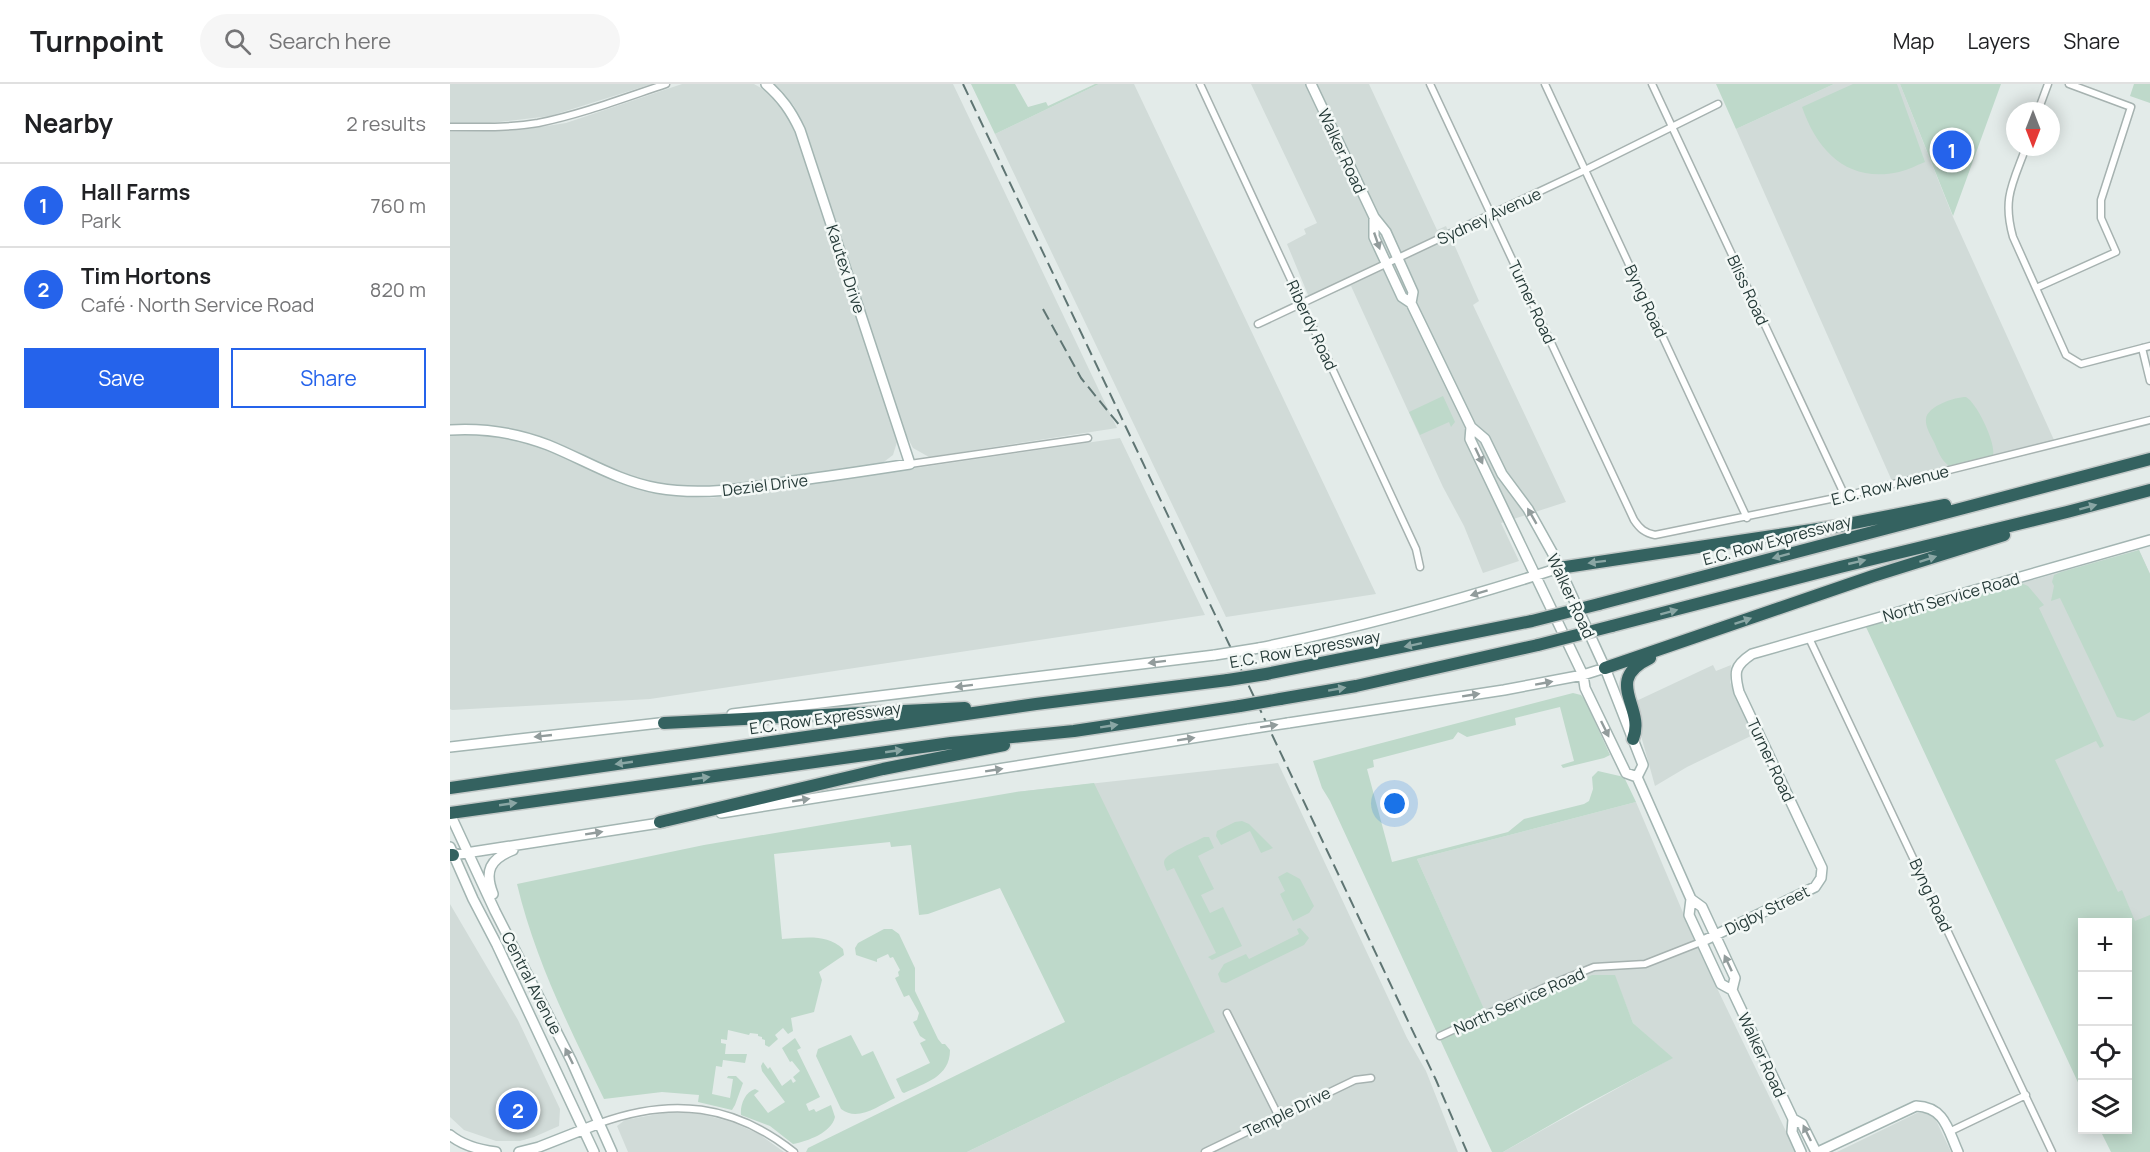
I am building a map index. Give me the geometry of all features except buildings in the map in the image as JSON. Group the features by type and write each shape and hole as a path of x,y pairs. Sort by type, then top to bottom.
{"highway":[{"name":"E.C. Row Expressway","path":"450,788 1036,704 1266,674 1532,621 2150,459"},
{"path":"660,822 883,769 1074,731 1356,686 1612,627 1851,564 2150,490"},
{"path":"1559,568 1838,526 1959,502 2020,493"},
{"path":"1605,668 2067,512"},
{"path":"1633,739 1636,730 1626,690 1628,674 1642,662 1688,639"},
{"path":"664,723 1036,704"},
{"path":"450,813 951,743 1074,731"}],"main road":[{"name":"Kautex Drive","path":"766,84 792,111 800,130 910,464"},
{"name":"Walker Road","path":"1311,84 1374,217 1386,232 1398,258 1413,292 1411,303"},
{"name":"Walker Road","path":"1374,217 1374,237 1401,297 1411,303 1472,427 1485,439 1502,474 1528,509 1553,554 1605,668 1643,765 1637,777"},
{"name":"Walker Road","path":"1472,427 1470,439 1583,675 1586,688 1626,772 1637,777 1691,899 1702,907 1735,978 1732,990"},
{"name":"Deziel Drive","path":"450,430 486,430 521,436 638,484 659,489 693,492 757,487 910,464"},
{"name":"North Service Road","path":"1752,654 2150,540"},
{"path":"450,747 664,723 1259,648 1323,635 1434,607 1559,568"},
{"name":"Turner Road","path":"1752,654 1740,662 1736,671 1739,692 1822,868"},
{"path":"451,852 467,853 1504,690 1583,675 1605,668"},
{"name":"Central Avenue","path":"450,813 495,911 571,1060 612,1152"},
{"path":"495,911 497,905 489,885 490,866 498,856 536,842"},
{"name":"Central Avenue","path":"451,852 594,1152"},
{"name":"Digby Street","path":"1701,942 1815,887 1821,878 1822,868"},
{"name":"Walker Road","path":"1691,899 1689,915 1721,984 1732,990 1793,1119 1792,1132 1801,1152"},
{"path":"1817,1152 1916,1106 1936,1111 1943,1119 1958,1152"},
{"name":"Walker Road","path":"1793,1119 1802,1124 1817,1152"},
{"path":"519,1152 539,1147 600,1123"},
{"path":"450,1135 455,1140 496,1152"}],"street":[{"path":"450,127 537,123 666,84"},
{"name":"Riberdy Road","path":"1200,84 1416,549 1420,567"},
{"name":"Turner Road","path":"1430,84 1634,520"},
{"name":"Byng Road","path":"1545,84 1747,518"},
{"name":"Bliss Road","path":"1652,84 1845,496"},
{"path":"2041,102 2048,84"},
{"path":"2036,288 2116,252 2101,218 2101,200 2131,107 2069,84"},
{"name":"Sydney Avenue","path":"1258,324 1586,170 1719,104"},
{"path":"2023,156 2007,198 2008,219 2013,237 2066,356 2081,364 2150,346"},
{"path":"2142,348 2150,381"},
{"name":"E.C. Row Avenue","path":"1634,520 1647,534 1655,535 1747,518 2150,420"},
{"name":"Deziel Drive","path":"910,464 1088,438"},
{"name":"Byng Road","path":"1809,638 2052,1152"},
{"name":"North Service Road","path":"1440,1036 1594,967 1645,964 1701,942"},
{"path":"1227,1013 1279,1117"},
{"name":"Temple Drive","path":"1205,1152 1355,1080 1371,1078"},
{"path":"1949,1132 2026,1095"},
{"path":"600,1123 628,1113 658,1108 711,1111 752,1124 774,1136 794,1152"}],"shaded area":[{"path":"450,84 652,84 550,116 490,123 450,123"},
{"path":"682,84 754,84 773,95 792,120 897,442 893,455 881,464 711,488 685,488 655,484 627,476 554,443 511,429 450,424 450,132 521,130 566,123"},
{"path":"773,84 953,84 1117,428 929,457 913,448 903,429 805,130 794,106"},
{"path":"1099,84 1134,84 1376,594 1226,617 995,134"},
{"path":"1251,84 1369,84 1437,230 1446,226 1479,301 1473,305 1566,502 1501,523 1519,561 1483,573 1464,526 1443,487 1351,286 1311,302 1287,244 1306,234 1304,229 1317,223"},
{"path":"1834,84 1900,84 1953,217 2054,440 1892,481 1736,129"},
{"path":"450,434 488,435 524,442 549,450 617,481 643,490 669,495 711,498 1120,438 1205,615 650,699 452,710 450,709"},
{"path":"2139,550 2150,574 2150,1026 2132,941 2132,918 2079,918 1866,627"},
{"path":"1713,665 1716,671 1731,665 1730,682 1755,734 1687,767 1655,786 1632,703"},
{"path":"1278,763 1407,1038 1426,1071 1458,1152 967,1152 1124,1076 1016,792"},
{"path":"1636,802 1701,955 1796,1152 1503,1152 1672,1058 1633,1023 1614,975 1592,976 1489,1021 1417,859"},
{"path":"450,904 518,1020 560,1109 559,1126 534,1137 520,1141 496,1141 464,1130 450,1117"},
{"path":"669,1112 701,1114 732,1122 759,1134 784,1152 628,1152 617,1126 625,1120"},
{"path":"1917,1113 1928,1113 1935,1118 1951,1152 1837,1152"}],"green space":[{"path":"971,84 1015,84 1028,107 1046,102 1048,106 1099,84 995,134"},
{"path":"1716,84 1834,84 1736,129"},
{"path":"1853,84 1897,84 1925,162 1899,172 1865,173 1838,161 1827,151 1817,138 1802,107"},
{"path":"1900,84 2001,84 1953,216"},
{"path":"2134,84 2150,84 2150,103 2130,96"},
{"path":"1443,396 1455,422 1451,427 1449,422 1420,435 1409,412"},
{"path":"1966,397 1985,424 1992,442 1993,455 1949,466 1938,452 1927,428 1926,419 1936,406"},
{"path":"2139,550 2150,574 2150,712 2134,721 2117,717 2060,598 2051,601 2054,575"},
{"path":"2021,583 2028,586 2044,605 2039,608 2104,746 2100,748 2096,741 2055,760 2118,892 2122,890 2135,921 2150,915 2150,1152 2111,1152 2102,1134 2132,1134 2132,918 2078,918 2078,1082 1866,627"},
{"path":"1573,693 1581,695 1585,700 1610,755 1563,768 1561,765 1574,761 1560,707 1515,718 1516,725 1467,737 1458,732 1453,739 1373,760 1374,767 1367,769 1392,862 1508,832 1524,819 1584,804 1589,801 1593,789 1592,777 1598,771 1624,777 1636,802 1417,859 1489,1020 1592,975 1615,975 1633,1023 1673,1058 1503,1152 1492,1152 1322,788 1313,761"},
{"path":"1094,783 1215,1032 967,1152 806,1152 808,1148 1065,1022 1000,888 928,914 919,915 911,845 891,847 890,842 774,854 782,939 822,939 843,949 844,955 819,972 822,980 814,1012 791,1018 793,1031 788,1034 783,1028 775,1035 778,1039 769,1047 758,1034 750,1033 749,1035 728,1030 727,1040 721,1039 721,1043 726,1044 725,1054 747,1054 745,1063 723,1060 722,1067 716,1066 712,1094 730,1098 733,1079 727,1078 728,1076 736,1076 743,1083 732,1110 698,1102 699,1095 662,1092 604,1099 543,967 517,884 704,845 1016,792"},
{"path":"1242,821 1249,824 1273,848 1261,853 1250,831 1221,845 1216,836 1217,831"},
{"path":"1204,837 1209,837 1214,848 1198,856 1214,889 1201,895 1210,913 1223,907 1242,946 1212,960 1208,957 1216,953 1174,868 1167,871 1164,863 1173,852"},
{"path":"1287,872 1300,879 1314,906 1309,913 1293,921 1280,894 1285,891 1278,877"},
{"path":"1300,928 1309,938 1304,945 1226,983 1221,982 1218,974 1224,964 1246,954 1249,959 1299,934 1297,929"},
{"path":"884,929 892,929 899,934 915,968 915,991 938,1039 950,1050 946,1067 941,1073 904,1093 896,1079 930,1063 920,1043 926,1040 920,1036 913,1022 917,1020 919,1013 909,995 904,997 895,978 899,976 900,970 893,957 890,958 888,954 877,959 877,962 856,955 855,948 858,943"},
{"path":"851,1035 862,1056 873,1051 895,1098 868,1111 854,1114 841,1109 816,1056 818,1049"},
{"path":"795,1038 801,1048 797,1050 820,1097 806,1104 809,1111 814,1109 816,1112 831,1105 835,1117 833,1123 824,1132 793,1144 770,1126 741,1115 741,1111 746,1096 755,1089 759,1091 754,1095 768,1113 785,1102 762,1071 761,1066 763,1062 768,1069 770,1067 782,1086 791,1079 793,1083 796,1081 793,1077 800,1071 792,1061 790,1062 782,1048"}],"railway":[{"path":"963,84 1436,1080 1467,1152"},
{"path":"1043,309 1081,378 1120,426"}],"place":[{"name":"Hall Farms","path":"1952,150"},
{"name":"Tim Hortons","path":"518,1110"}]}
